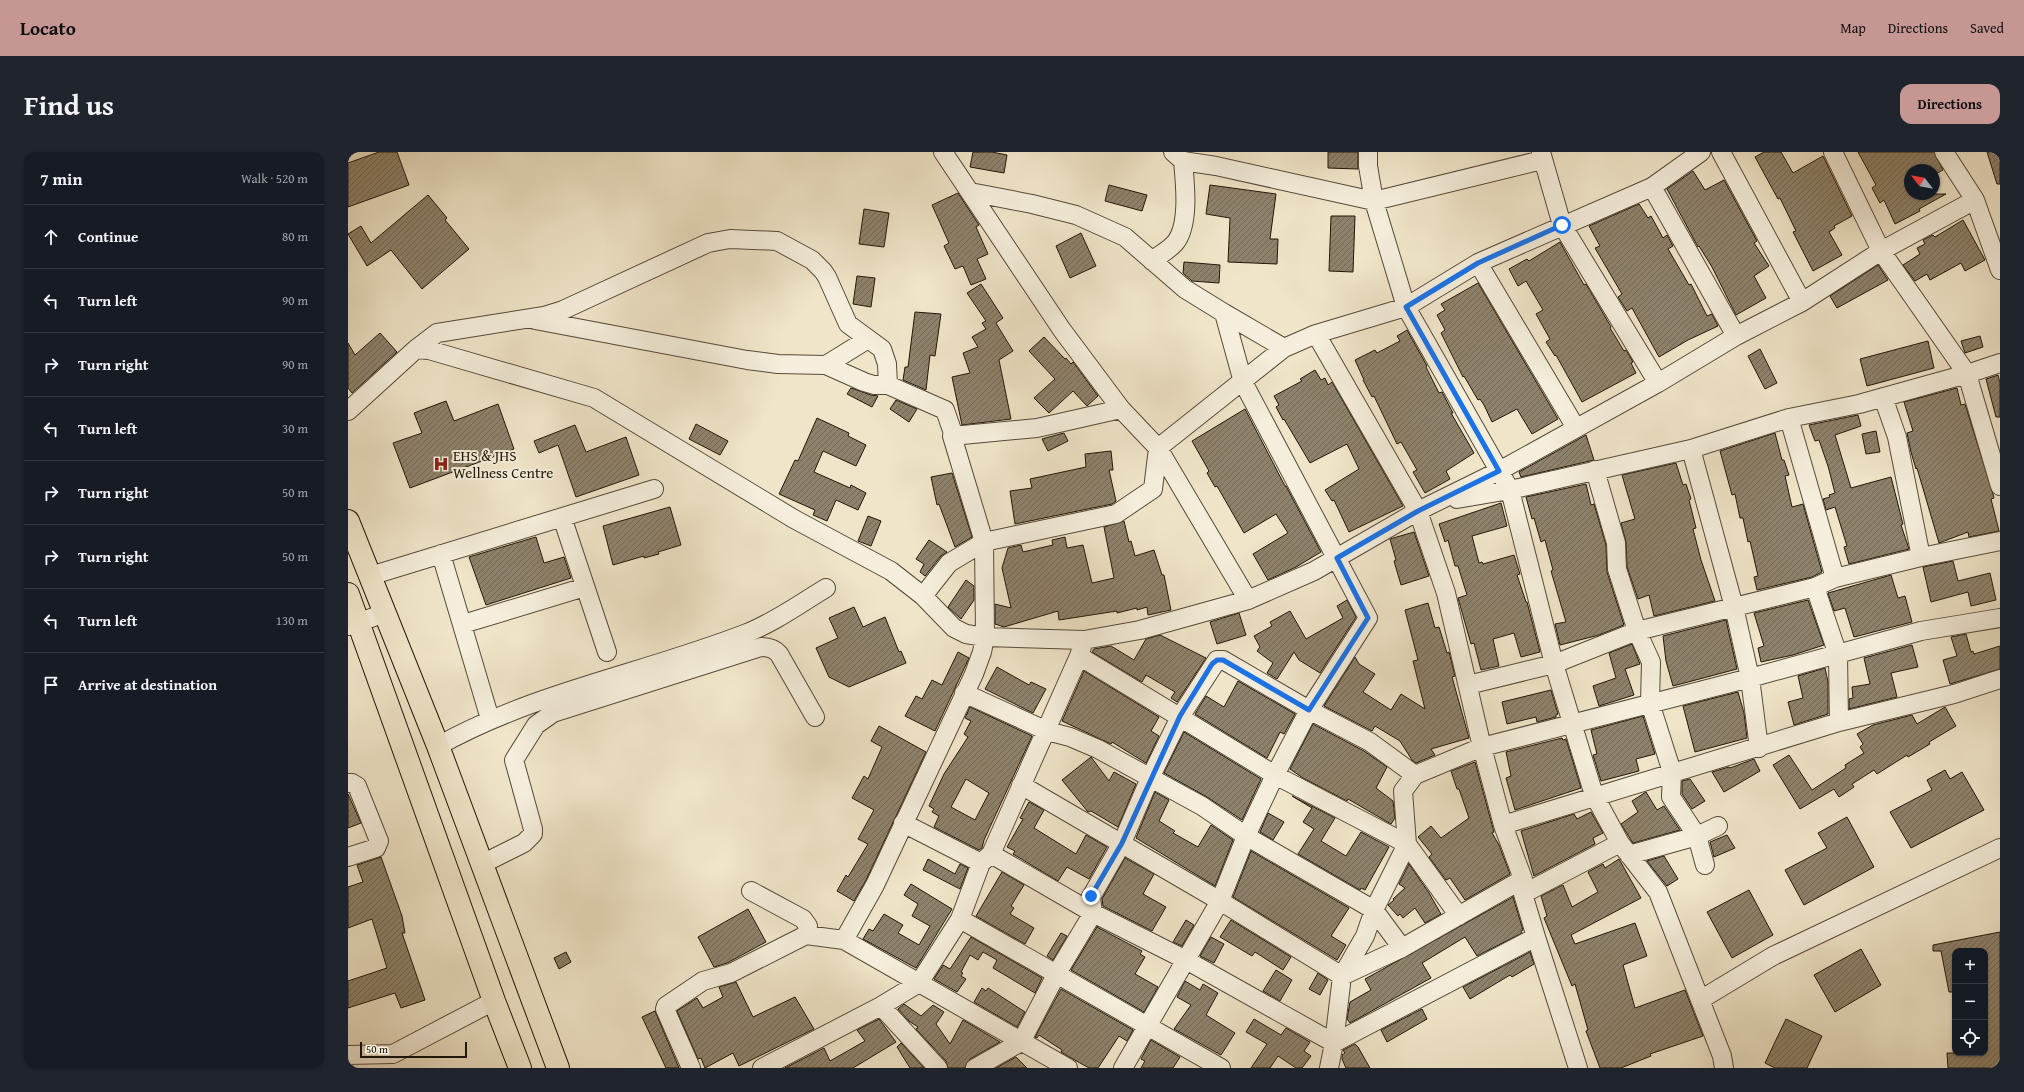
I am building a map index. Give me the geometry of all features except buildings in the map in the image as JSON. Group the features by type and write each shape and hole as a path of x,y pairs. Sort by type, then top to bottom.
{"main road":[{"path":"348,521 438,746 558,1068"},
{"path":"348,594 354,624 520,1068"}],"street":[{"path":"943,152 970,192 994,232 1062,330 1121,409 1158,448 1248,600"},
{"path":"1368,152 1368,166 1374,201 1406,307 1510,490 1554,664 1594,796 1625,849 1658,892 1722,1056 1724,1068"},
{"path":"923,596 949,563 984,542 1116,514 1153,489 1158,448 1284,348 1316,334 1406,307 1478,263 1652,186 1701,152"},
{"path":"1720,152 1802,302"},
{"path":"1832,152 1881,251 1967,374 2000,486"},
{"path":"1944,152 1976,200 2000,270"},
{"path":"1152,261 1175,243 1182,229 1185,206 1178,156 1216,166 1374,201 1541,156 1562,225 1658,383"},
{"path":"1652,186 1736,336"},
{"path":"970,192 1032,204 1076,215 1125,237 1185,289 1284,348"},
{"path":"416,349 429,350 594,398 794,519 891,571 923,596 954,628 966,634 1082,648 1248,600 1314,571 1418,511 1499,471 1658,383 1736,336 1802,302 1881,251 1976,200"},
{"path":"348,411 416,349 437,333 526,318 563,310 708,243 730,239 766,239 788,245 818,265 827,277 848,324 884,353 888,369 888,385"},
{"path":"1478,263 1576,428"},
{"path":"1123,1068 1220,901 1246,836 1275,775 1309,710 1368,618 1243,382 1224,313"},
{"path":"526,318 747,360 778,364 826,365 874,385 888,385 944,410 954,436 952,436 984,542 985,637 982,652 964,693 875,885 844,940"},
{"path":"844,354 848,324"},
{"path":"1316,334 1418,511 1446,593 1482,747 1503,825 1523,886 1536,937 1578,1068"},
{"path":"826,365 868,339"},
{"path":"1437,502 1510,490 1691,449 1789,418 1884,397 1967,374 2000,363"},
{"path":"1884,397 1897,437 1921,557"},
{"path":"954,436 1037,428 1121,409"},
{"path":"1789,418 1835,578"},
{"path":"1691,449 1734,607 1750,678 1759,748"},
{"path":"1595,470 1616,543 1617,569 1637,631 1651,662 1650,703 1672,772 1671,797 1697,836 1704,865"},
{"path":"370,576 654,489"},
{"path":"562,517 607,652"},
{"path":"1468,685 1554,664 1637,631 1815,587 1835,578 1921,557 2000,541"},
{"path":"442,554 464,624 490,719"},
{"path":"464,624 585,587"},
{"path":"1815,587 1838,655 1839,722"},
{"path":"438,746 490,719 748,632 789,611 826,588"},
{"path":"354,624 385,613"},
{"path":"1329,1068 1334,1043 1342,976 1365,936 1374,910 1407,844 1403,791 1415,775 1482,747 1838,655 1921,631 2000,618"},
{"path":"482,864 524,843 533,834 533,828 514,760 536,725 554,713 761,647 766,647 776,650 779,654 815,717"},
{"path":"1082,648 1180,716 1275,775 1407,844 1459,916"},
{"path":"762,1068 881,1006 919,983 960,919 986,858 1047,731 1082,648"},
{"path":"974,1068 1021,1042 1057,973 1092,913 1091,896 1122,843 1150,778 1180,716 1217,660 1223,660 1309,710 1370,742 1415,775"},
{"path":"1503,825 1672,772 1759,748 1839,722 1954,694 2000,679"},
{"path":"964,693 1047,731 1070,737 1091,746 1202,806 1246,836 1374,910 1402,948"},
{"path":"348,783 352,783 357,786 379,841 376,848 348,857"},
{"path":"1021,785 1220,901 1342,976"},
{"path":"903,823 986,858 1186,960 1334,1043"},
{"path":"1342,976 1402,948 1459,916 1523,886 1625,849 1697,836 1718,826"},
{"path":"1700,1000 1773,956 2000,848"},
{"path":"751,891 803,919 808,926 806,935"},
{"path":"960,919 1221,1068"},
{"path":"691,1068 665,1009 666,1006 703,982 731,973 806,935 844,940 1068,1068"},
{"path":"1334,1043 1536,937"},
{"path":"348,1055 393,1054 494,1001"},
{"path":"881,1006 938,1068"}],"place":[{"name":"EHS & JHS Wellness Centre","path":"441,464"}],"route":[{"path":"1091,896 1122,843 1150,778 1180,716 1212,664 1217,660 1223,660 1309,710 1368,618 1337,558 1418,511 1499,471 1415,326 1406,307 1478,263 1562,225"}]}
